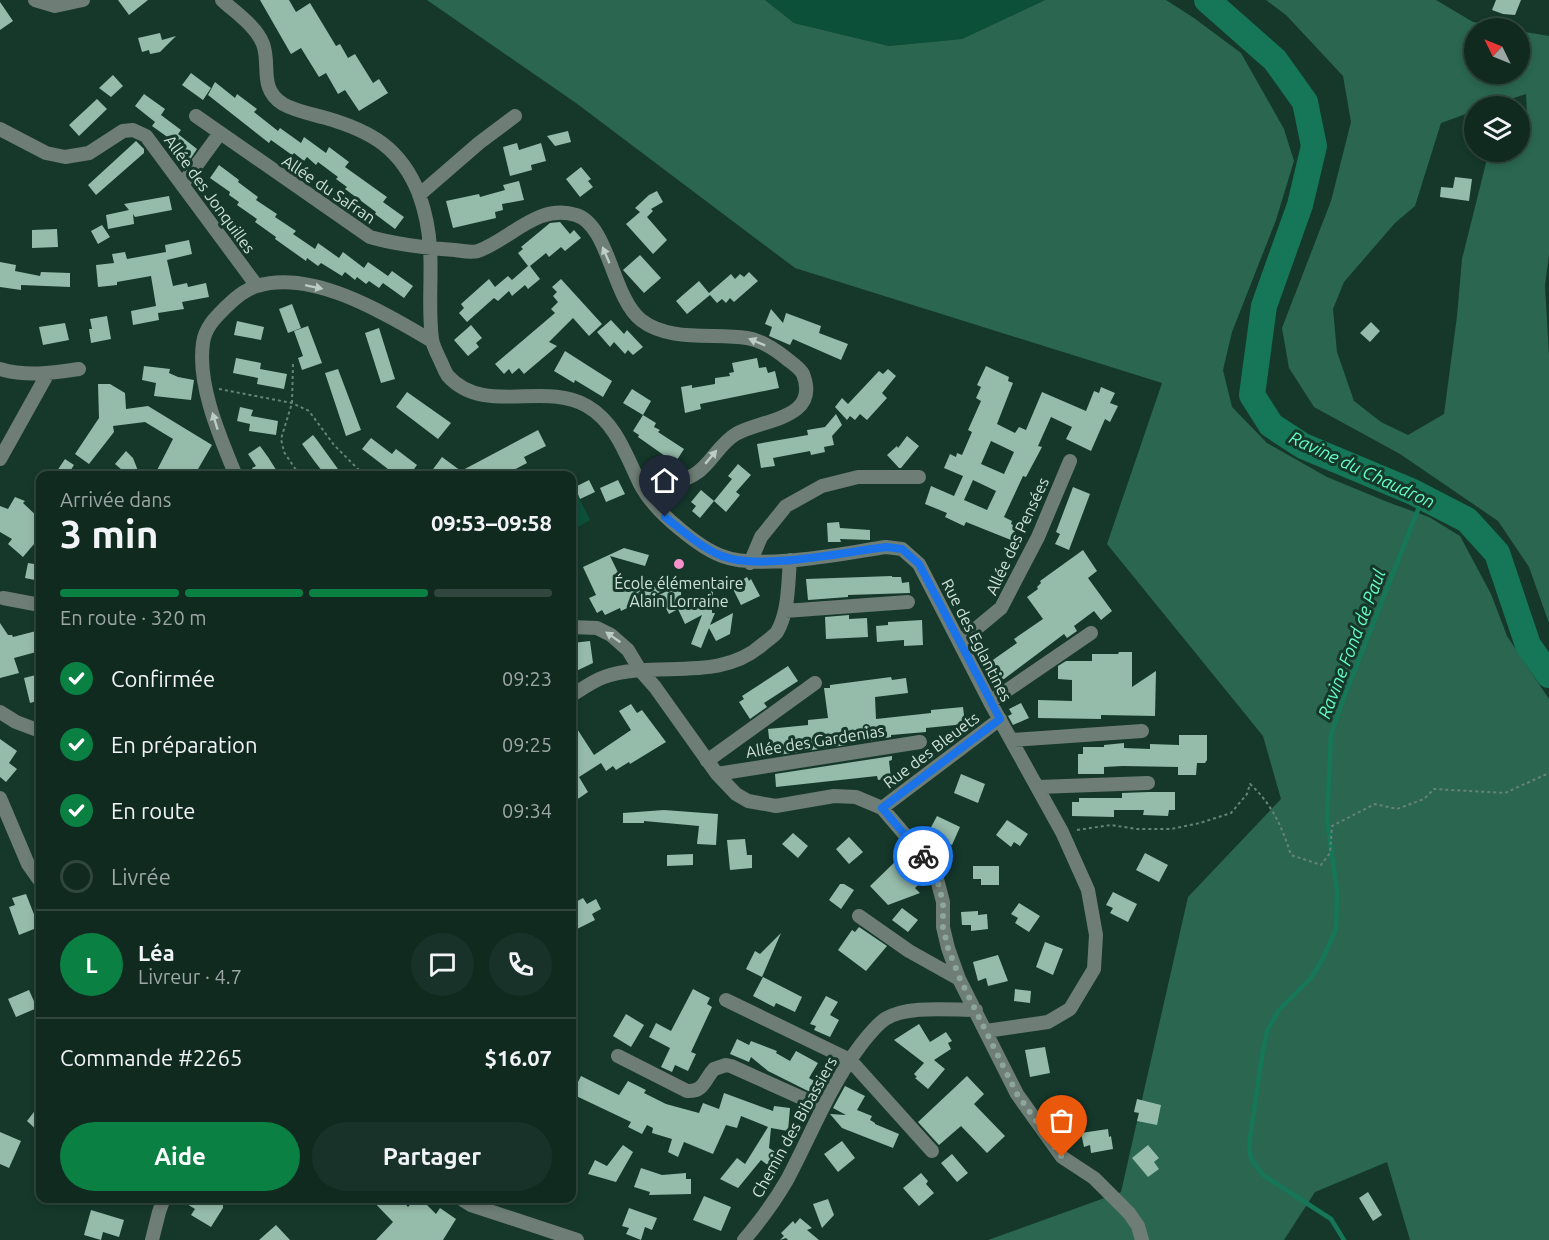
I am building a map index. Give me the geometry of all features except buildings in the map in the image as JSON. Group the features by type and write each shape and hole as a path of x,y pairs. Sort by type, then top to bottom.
{"street":[{"path":"34,0 55,6 83,0"},
{"name":"Rue des Eglantines","path":"222,0 251,27 263,45 270,91 283,104 357,127 389,148 408,171 419,195 428,226 432,341 447,375 465,388 483,396 558,398 576,401 587,406 612,429 627,452 642,486 665,517 699,544 723,557 750,563 886,547 902,549 919,564 990,702 1062,832 1088,890 1096,935 1094,969 1070,1009 1048,1022 986,1031"},
{"name":"Allée du Safran","path":"196,116 370,237 397,244 476,252 528,222 555,211 578,215 594,226 628,307 642,321 669,333 749,338 777,351 802,372 806,387 805,399 793,413 737,433 718,448 699,472 676,483 642,486"},
{"path":"419,195 479,143 515,116"},
{"name":"Allée des Jonquilles","path":"0,129 46,153 65,157 89,153 123,131 133,130 146,136 256,286"},
{"path":"182,184 220,133"},
{"path":"234,471 222,444 205,387 202,358 205,331 215,317 237,297 256,286 289,282 336,292 383,313 432,341"},
{"path":"0,369 15,374 35,375 79,369"},
{"path":"0,459 48,373"},
{"name":"Allée des Pensées","path":"960,642 1001,608 1038,537 1070,461"},
{"path":"750,563 761,537 786,507 822,486 858,477 919,477"},
{"path":"576,693 603,677 640,670 685,669 731,664 756,651 776,633 785,611 790,560"},
{"path":"3,598 36,604"},
{"path":"785,611 908,602"},
{"path":"576,627 597,628 611,635 628,650 640,670 655,687 717,774 736,794 756,803 776,806 834,796 856,797 882,808 924,858 937,879 943,902 943,927 948,948 960,979 1017,1094 1062,1157 1094,1178 1124,1207 1138,1226 1142,1240"},
{"path":"990,702 1091,633"},
{"name":"Allée des Gardenias","path":"707,760 816,683"},
{"path":"0,712 16,722 36,730"},
{"name":"Rue des Bleuets","path":"882,808 1000,719"},
{"path":"1011,740 1142,731"},
{"name":"Allée des Gardenias","path":"717,774 920,742"},
{"path":"1038,787 1148,783"},
{"path":"0,798 28,864 36,875"},
{"path":"859,916 909,951 960,979"},
{"path":"726,1000 850,1060 932,1151"},
{"name":"Chemin des Bibassiers","path":"744,1240 787,1180 822,1107 850,1060 885,1019 915,1010 976,1010"},
{"path":"618,1056 687,1091 700,1089 714,1069 719,1066 731,1066 822,1107"},
{"path":"152,1240 162,1203"},
{"path":"468,1203 577,1240"}],"path":[{"path":"293,364 292,403 280,439 281,446 297,471"},
{"path":"205,387 292,403 309,411 334,445 360,471"},
{"path":"1062,832 1111,825 1137,829 1171,829 1200,823 1231,813 1247,794 1250,784 1261,795 1281,824 1291,855 1321,865 1330,853 1332,826 1375,804 1397,809 1424,799 1434,789 1505,793 1549,772"}],"green space":[{"path":"427,0 765,0 794,23 889,46 962,39 1045,0 1166,0 1241,53 1284,129 1294,161 1276,220 1232,332 1223,370 1232,407 1267,443 1327,477 1429,517 1460,536 1491,594 1507,636 1549,699 1549,1240 1410,1240 1387,1162 1315,1192 1284,1240 988,1240 1121,1192 1188,897 1281,799 1263,736 1107,544 1162,383 795,268 576,103"},
{"path":"765,0 1045,0 962,39 889,46 794,23"},
{"path":"1266,0 1436,0 1466,18 1464,18 1464,84 1530,84 1530,33 1549,36 1549,255 1545,285 1549,355 1549,623 1529,567 1498,521 1400,454 1314,407 1289,368 1282,328 1331,201 1351,122 1343,76 1286,15","holes":["1526,94 1530,96 1530,162 1486,162 1462,259 1444,414 1408,435 1381,422 1354,401 1337,352 1333,309 1344,282 1395,223 1415,206 1441,123 1464,115 1464,96 1520,96"]},
{"path":"576,492 590,520 576,528"}],"waterway":[{"name":"Ravine du Chaudron","path":"1207,0 1275,60 1305,102 1314,146 1300,205 1264,306 1252,395 1271,425 1303,446 1413,492 1467,520 1497,553 1528,645 1549,675"},
{"name":"Ravine Fond de Paul","path":"1344,1240 1331,1219 1263,1175 1251,1159 1249,1145 1267,1031 1279,1010 1312,977 1336,929 1337,891 1327,820 1331,734 1423,497"}],"way so far":[{"path":"923,856 937,879 943,902 943,927 960,979 1017,1094 1062,1157"}],"place":[{"name":"École élémentaire Alain Lorraine","path":"679,564"}],"route":[{"path":"665,517 699,544 723,557 750,563 886,547 902,549 919,564 1000,719 882,808 923,856"}]}
